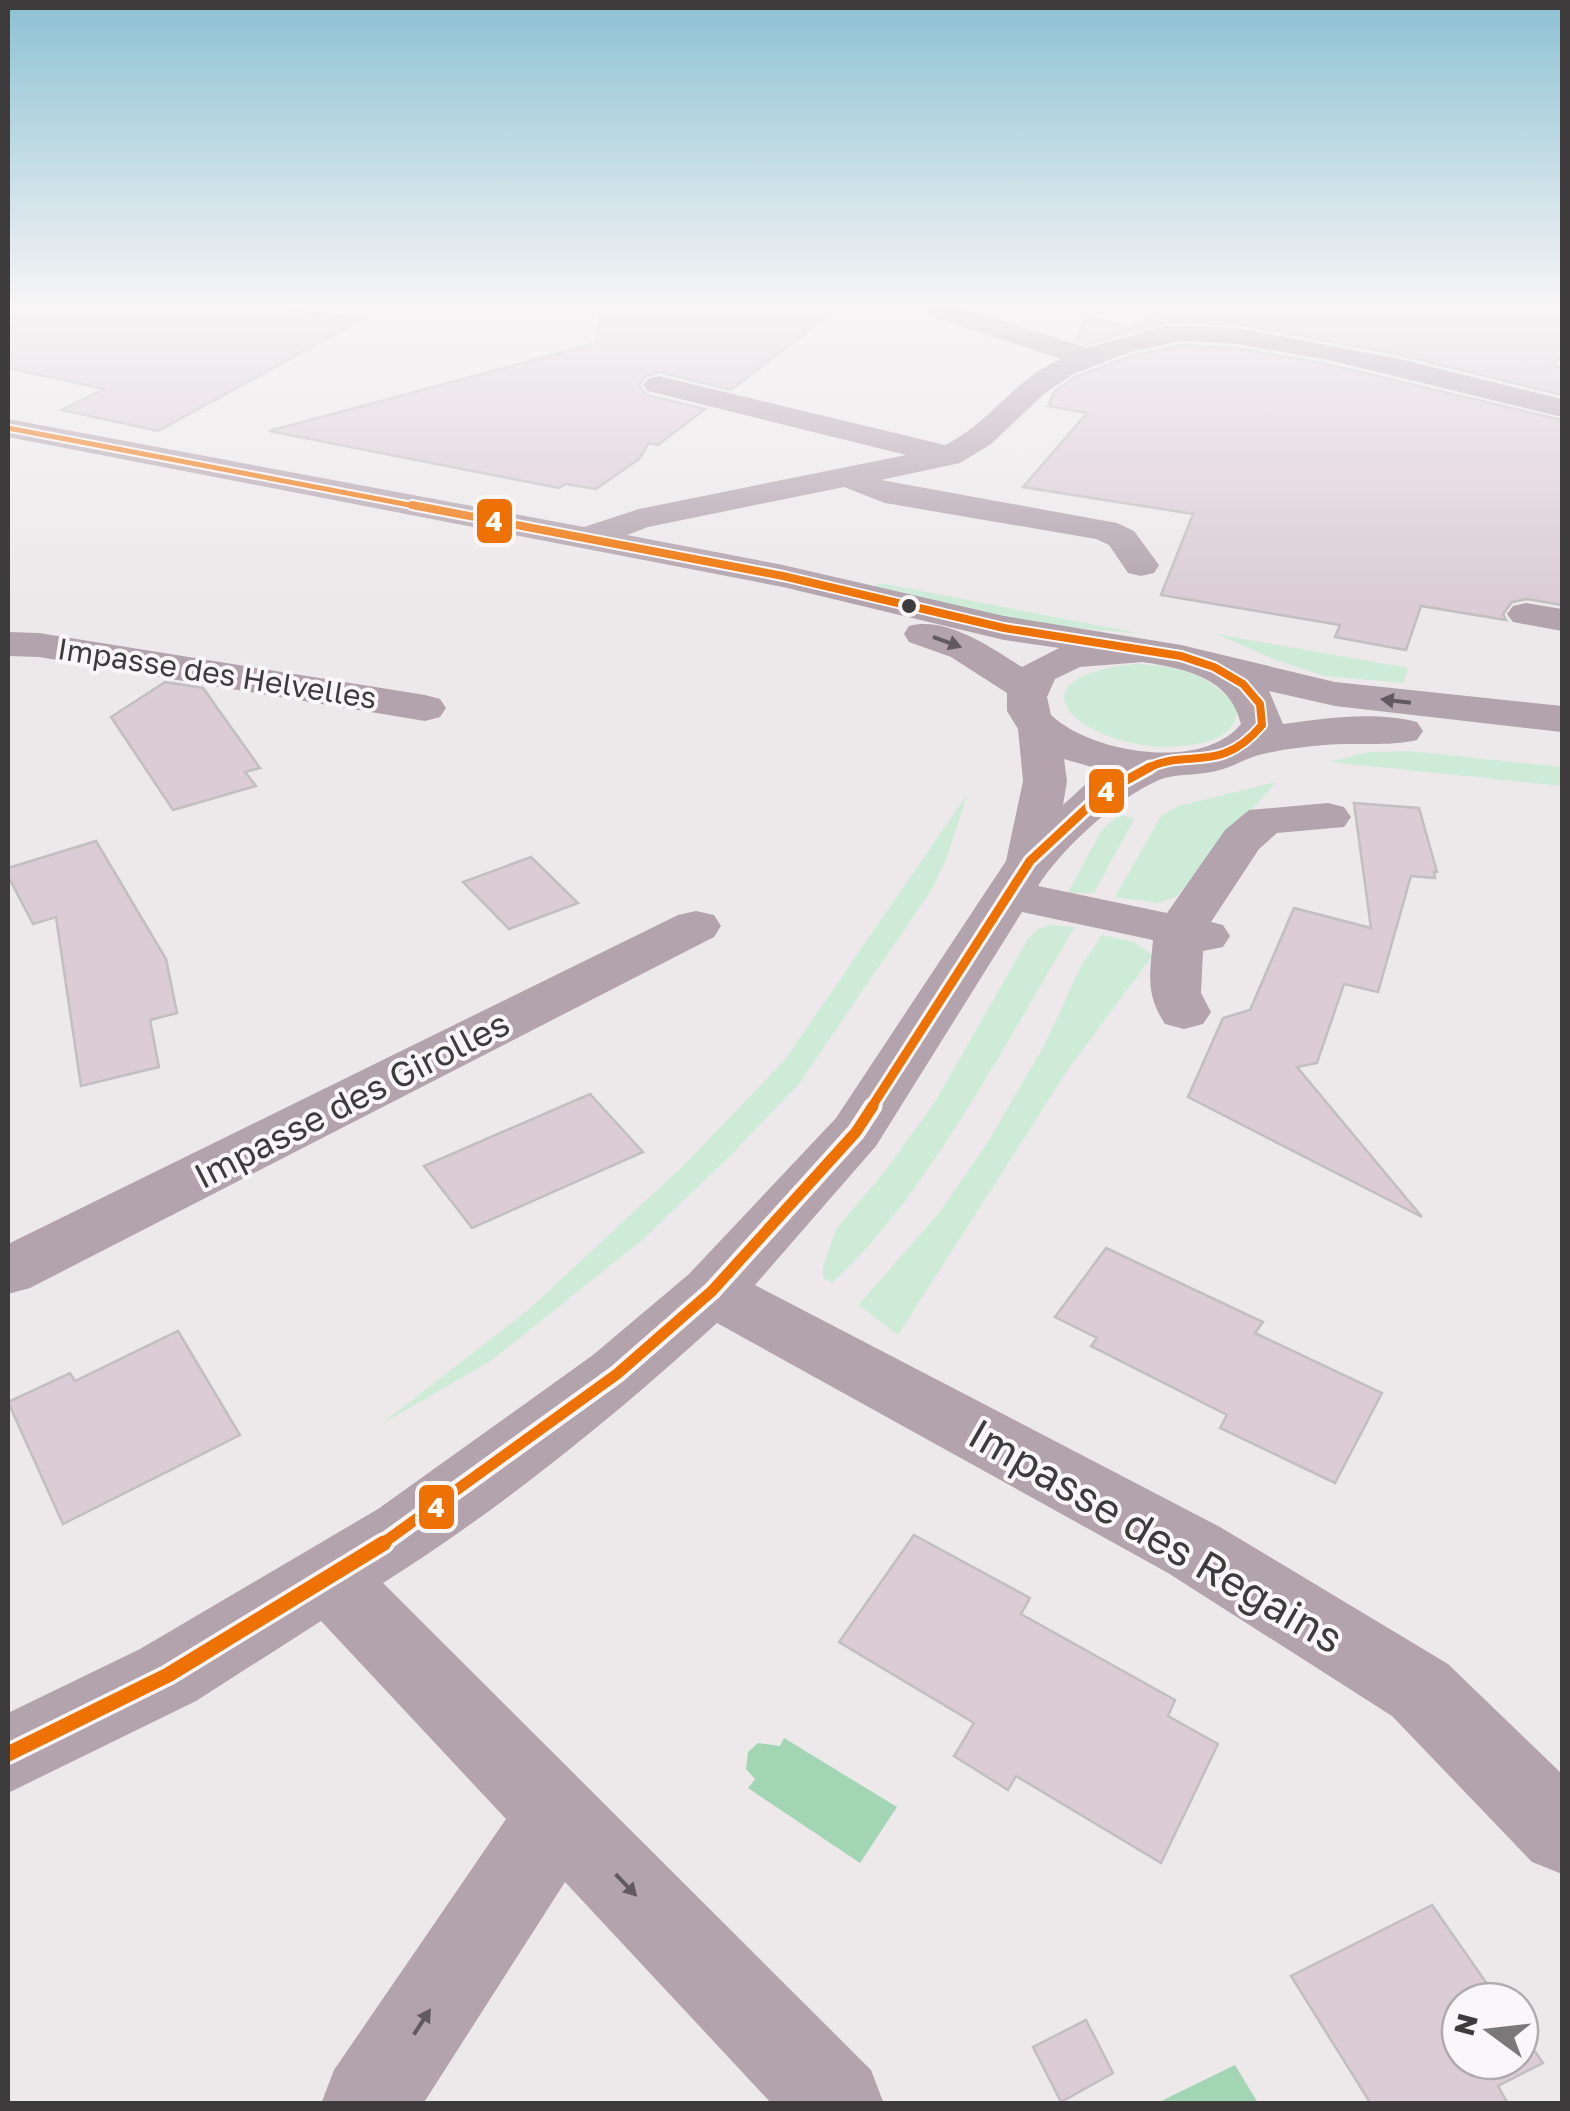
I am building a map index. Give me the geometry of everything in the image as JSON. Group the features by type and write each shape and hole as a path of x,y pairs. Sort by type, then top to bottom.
{"street":[{"path":"730,403 949,456"},
{"path":"586,539 638,519 949,456 971,448 1021,403"},
{"path":"8,428 802,580 1004,628 1144,650 1335,694 1562,720"},
{"path":"8,447 820,605 904,627 965,649 1082,751 1109,759 1154,765 1207,760 1246,744 1297,734 1367,729 1477,736 1562,748"},
{"path":"848,477 885,492 1105,530 1122,538 1141,565"},
{"name":"Impasse des Helvelles","path":"8,644 426,708"},
{"path":"1020,878 1045,782 1033,708 1041,670 1068,658 1104,650 1144,650"},
{"path":"1214,667 1243,684 1260,704 1262,725 1246,744"},
{"path":"8,1754 168,1674 404,1531 617,1374 712,1291 856,1132 1020,878 1103,793 1154,765"},
{"path":"1184,1012 1175,993 1192,934 1242,840 1265,820 1328,817"},
{"path":"1020,878 1192,934"},
{"name":"Impasse des Girolles","path":"8,1271 696,926"},
{"name":"Impasse des Regains","path":"712,1291 1194,1550 1420,1690 1562,1832"},
{"path":"328,1577 837,2104"},
{"path":"368,2104 559,1816"}],"shaded area":[{"path":"878,584 1142,634 1027,623 873,587"},
{"path":"1216,634 1408,668 1404,683 1325,676"},
{"path":"1136,664 1167,667 1204,679 1238,707 1234,722 1213,740 1160,747 1096,731 1075,716 1065,700 1069,685 1092,672"},
{"path":"1408,751 1562,767 1562,786 1329,762 1368,752"},
{"path":"1276,782 1176,897 1157,903 1115,897 1161,816 1178,806"},
{"path":"968,793 945,862 930,892 798,1085 642,1240 492,1360 380,1425 528,1310 683,1166 784,1061"},
{"path":"1120,814 1134,819 1094,893 1068,893 1101,831"},
{"path":"1050,925 1075,927 964,1114 901,1206 867,1247 832,1283 823,1278 836,1229 935,1102 1028,939 1038,929"},
{"path":"1102,935 1134,942 1153,955 1069,1068 898,1335 858,1305 940,1212 989,1140 1045,1044 1081,966"},
{"path":"784,1738 897,1807 860,1863 748,1788 755,1779 746,1769 748,1752 758,1743 780,1746"},
{"path":"1235,2065 1258,2103 1157,2103"}],"building":[{"path":"77,403 210,403 158,431 62,410"},
{"path":"375,403 678,403 705,409 658,445 649,443 639,459 596,489 566,484 559,488 269,431"},
{"path":"1050,403 1489,403 1562,420 1562,605 1527,599 1512,602 1503,614 1506,620 1421,606 1406,650 1335,637 1340,625 1161,595 1193,514 1023,487 1087,413 1048,406"},
{"path":"165,682 203,688 260,768 245,772 256,786 173,810 111,717"},
{"path":"1354,803 1419,808 1437,872 1435,878 1411,876 1378,992 1344,984 1317,1063 1297,1067 1422,1217 1188,1097 1223,1018 1250,1010 1294,908 1371,928"},
{"path":"96,841 166,959 177,1013 150,1020 159,1067 81,1086 56,917 33,924 8,876 8,868"},
{"path":"531,857 578,903 509,929 463,882"},
{"path":"590,1094 643,1152 472,1228 424,1166"},
{"path":"1106,1248 1263,1322 1255,1333 1382,1393 1335,1483 1220,1428 1227,1415 1091,1346 1097,1338 1055,1317"},
{"path":"178,1331 240,1435 63,1524 8,1402 70,1373 75,1381"},
{"path":"914,1535 1030,1598 1021,1614 1175,1700 1168,1716 1218,1744 1161,1863 1016,1776 1008,1790 954,1756 974,1723 839,1642"},
{"path":"1432,1905 1485,1981 1440,1981 1440,2081 1508,2081 1498,2086 1508,2104 1371,2104 1291,1976"},
{"path":"1086,2020 1113,2073 1061,2102 1033,2047"}],"transit line":[{"name":"4","path":"8,428 783,576 1004,628 1181,656 1214,667 1243,684 1260,704 1262,725 1246,744 1207,760 1154,765 1103,793 1030,861 856,1132 712,1291 617,1374 404,1531 168,1675 8,1754"}]}
